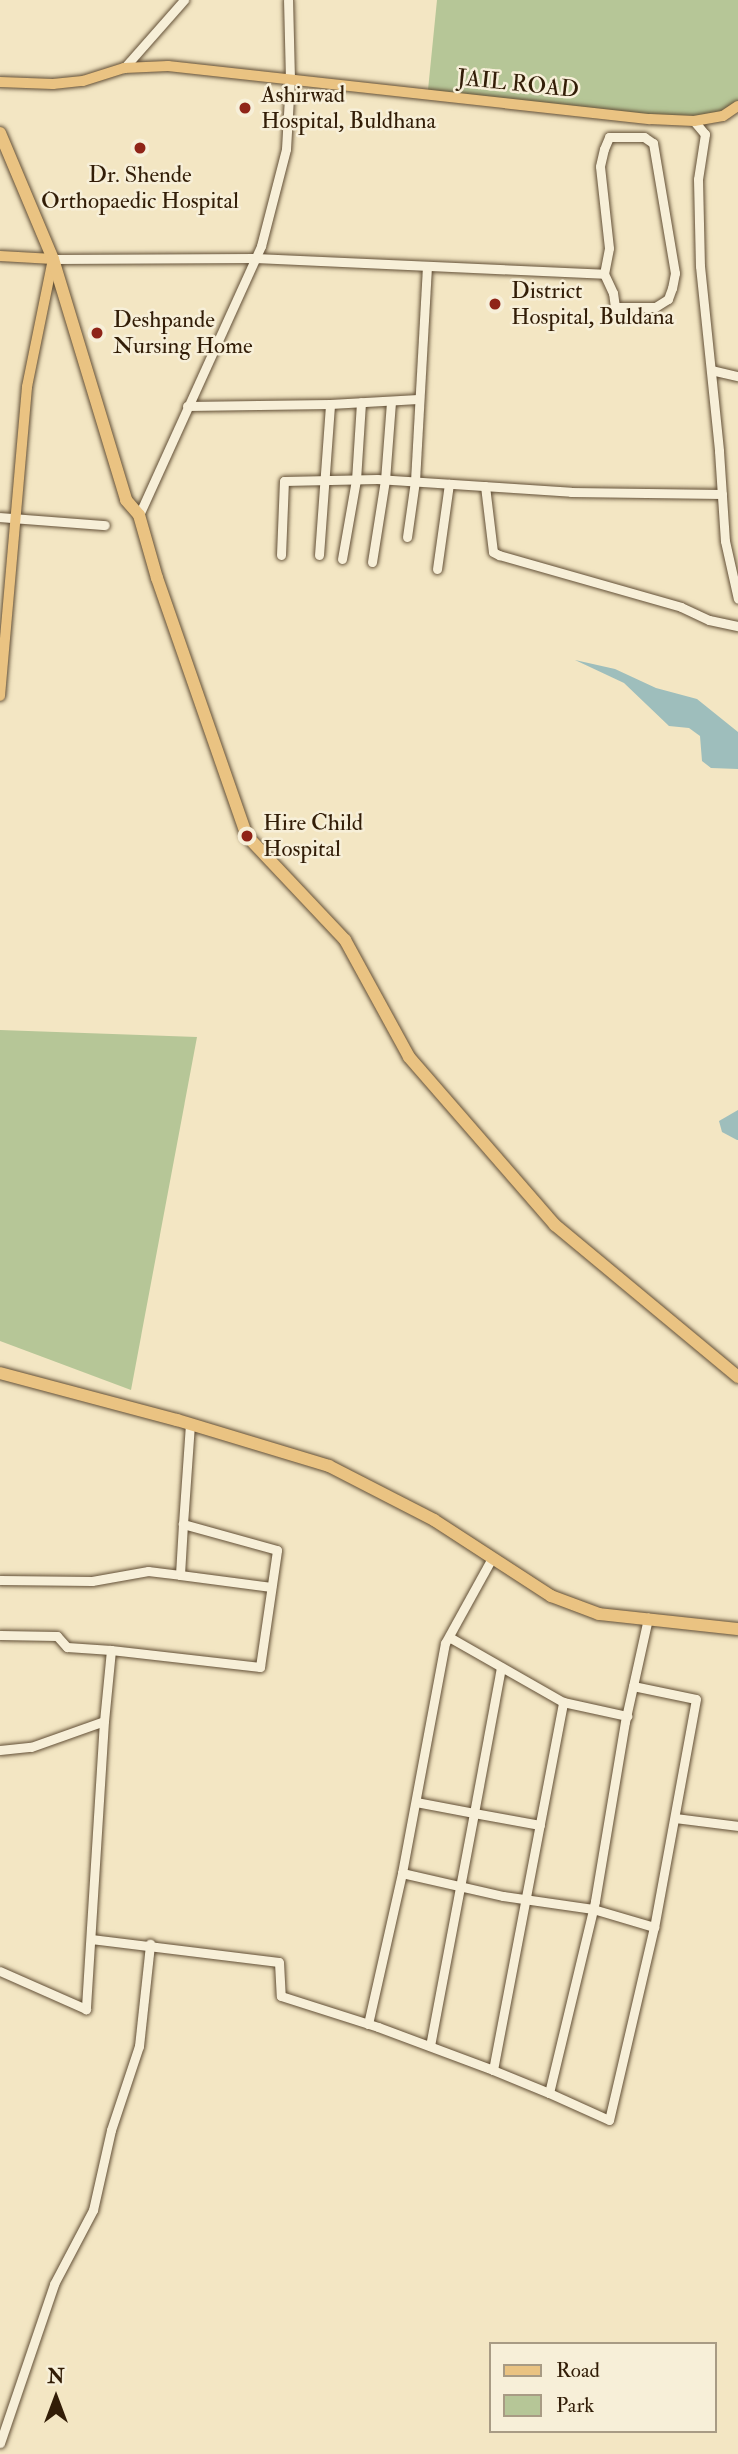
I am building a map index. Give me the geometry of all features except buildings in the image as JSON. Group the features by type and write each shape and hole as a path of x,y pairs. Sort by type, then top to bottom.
{"highway":[{"path":"0,133 53,260 126,500 139,515 157,579 247,836 345,940 409,1057 555,1225 738,1377"},
{"path":"0,1373 190,1424 329,1466 435,1520 563,1601 599,1614 738,1629"}],"main road":[{"name":"JAIL ROAD","path":"0,82 40,84 83,81 124,68 167,66 650,119 694,121 723,116 738,106"},
{"path":"0,256 53,260 27,387 0,696"}],"street":[{"path":"124,68 184,0"},
{"path":"139,515 261,246 286,149 290,80 288,0"},
{"path":"694,121 705,134 698,179 699,253 725,541 738,599"},
{"path":"609,137 644,137 653,143 675,273 673,288 667,299 655,307 615,307 613,293 604,274 610,248 600,166 604,149 609,137"},
{"path":"53,260 256,258 604,274"},
{"path":"407,537 415,481 427,266"},
{"path":"711,370 738,376"},
{"path":"187,406 330,404 418,399"},
{"path":"342,559 356,480 361,402"},
{"path":"372,562 385,480 391,402"},
{"path":"319,555 330,404"},
{"path":"281,555 284,481 385,480 572,492 722,494"},
{"path":"437,569 449,484"},
{"path":"485,486 493,552 738,626"},
{"path":"0,517 104,525"},
{"path":"180,1575 190,1424"},
{"path":"0,1635 57,1636 66,1647 260,1667 277,1550 183,1524"},
{"path":"368,2024 402,1873 449,1637 492,1558"},
{"path":"0,1580 92,1581 148,1571 271,1587"},
{"path":"550,2093 593,1909 627,1716 648,1618"},
{"path":"449,1637 563,1702 627,1716"},
{"path":"0,1971 86,2009 111,1650"},
{"path":"430,2046 501,1667"},
{"path":"91,1939 150,1944 279,1962 281,1996 430,2046 550,2093 609,2120 654,1927 696,1699 633,1686"},
{"path":"493,2070 563,1702"},
{"path":"0,1750 31,1747 104,1721"},
{"path":"416,1802 540,1825"},
{"path":"675,1818 738,1826"},
{"path":"402,1873 526,1899 593,1909 654,1927"},
{"path":"0,2443 54,2284 93,2210 111,2130 139,2046 150,1944"}],"green space":[{"path":"437,0 738,0 738,101 723,112 697,116 643,115 428,90"},
{"path":"0,1030 197,1037 131,1390 0,1341"}],"water":[{"path":"575,660 615,669 656,688 697,699 738,732 738,769 711,768 702,761 700,736 689,728 669,726 624,683"},
{"path":"738,1110 737,1140 722,1132 719,1121"}],"place":[{"name":"Ashirwad Hospital, Buldhana","path":"245,108"},
{"name":"Dr. Shende Orthopaedic Hospital","path":"140,148"},
{"name":"District Hospital, Buldana","path":"495,304"},
{"name":"Deshpande Nursing Home","path":"97,333"},
{"name":"Hire Child Hospital","path":"247,836"}]}
